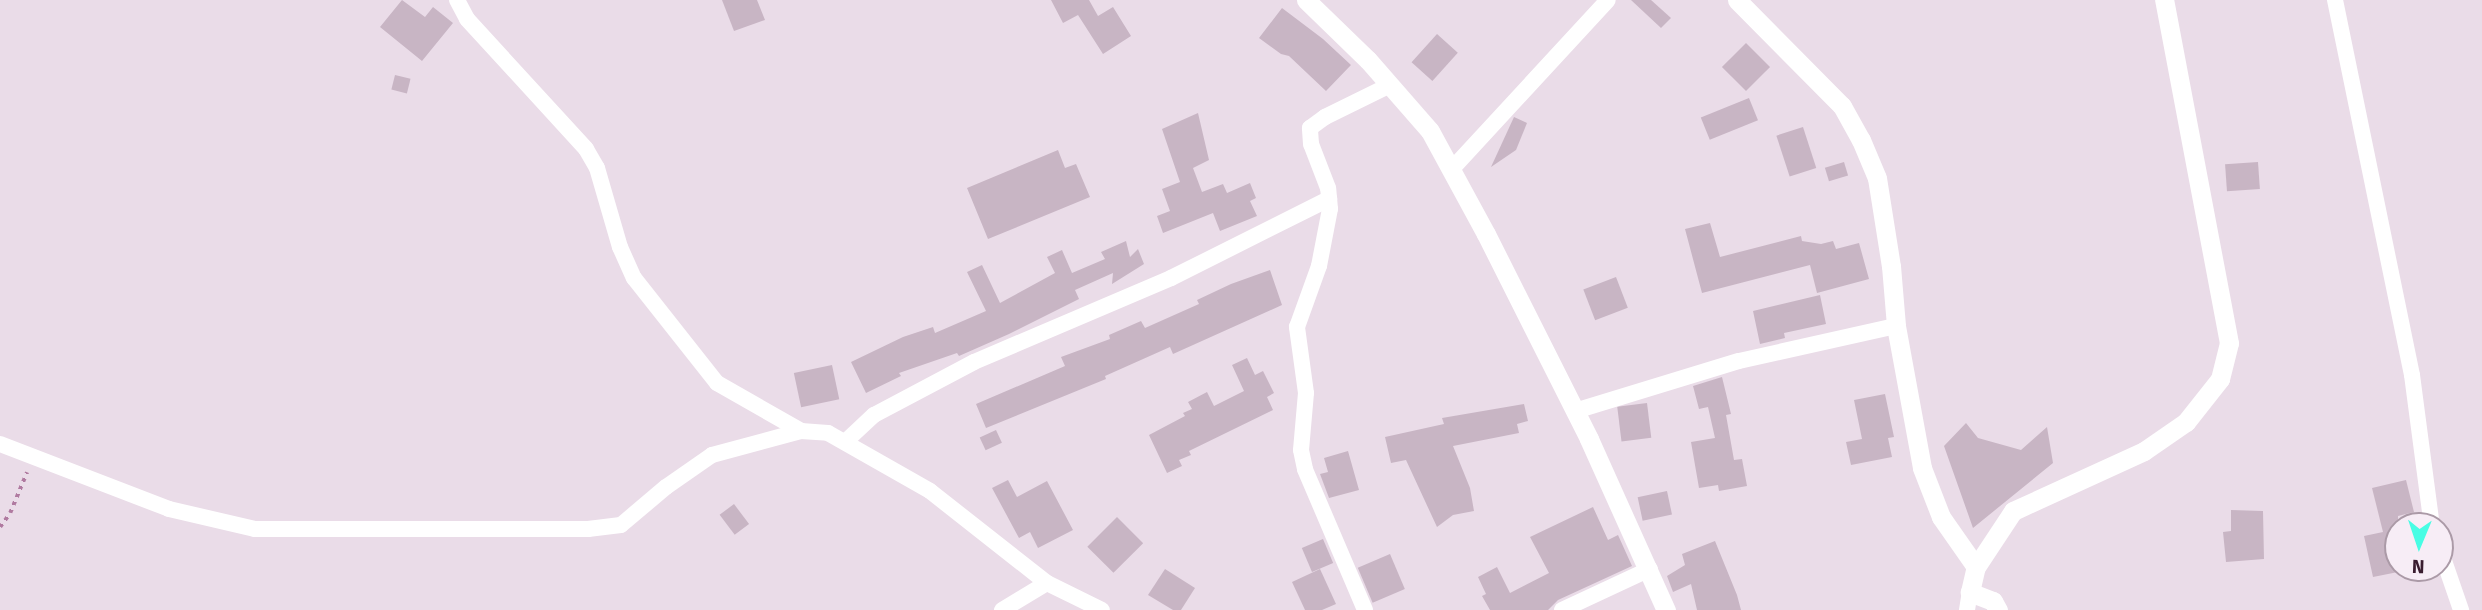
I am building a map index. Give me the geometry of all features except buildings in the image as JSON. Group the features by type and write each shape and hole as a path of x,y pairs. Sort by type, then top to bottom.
{"street":[{"path":"457,0 467,19 586,149 597,168 620,247 634,278 717,383 802,431"},
{"path":"1306,0 1390,85 1430,131 1575,411 1650,569 1666,610"},
{"path":"1451,170 1608,0"},
{"path":"1737,0 1842,106 1861,140 1877,178 1896,326 1922,468 1941,517 1976,567"},
{"path":"1998,610 1993,601 1968,601 1976,567 2013,511 2144,451 2186,422 2220,379 2229,343 2164,0"},
{"path":"2335,0 2412,375 2430,512"},
{"path":"1366,610 1305,469 1301,450 1306,393 1297,327 1319,266 1329,199 1328,188 1311,144 1310,128 1325,117 1390,85"},
{"path":"845,442 874,415 974,362 1171,278 1329,199"},
{"path":"1575,411 1739,361 1896,326"},
{"path":"0,444 169,509 255,529 588,529 621,525 666,487 712,455 802,431 828,433 930,491 1047,583 1102,610"},
{"path":"1562,610 1650,569"},
{"path":"2451,582 2461,610"},
{"path":"1002,610 1047,583"}],"path":[{"path":"0,527 10,513 33,457"}]}
